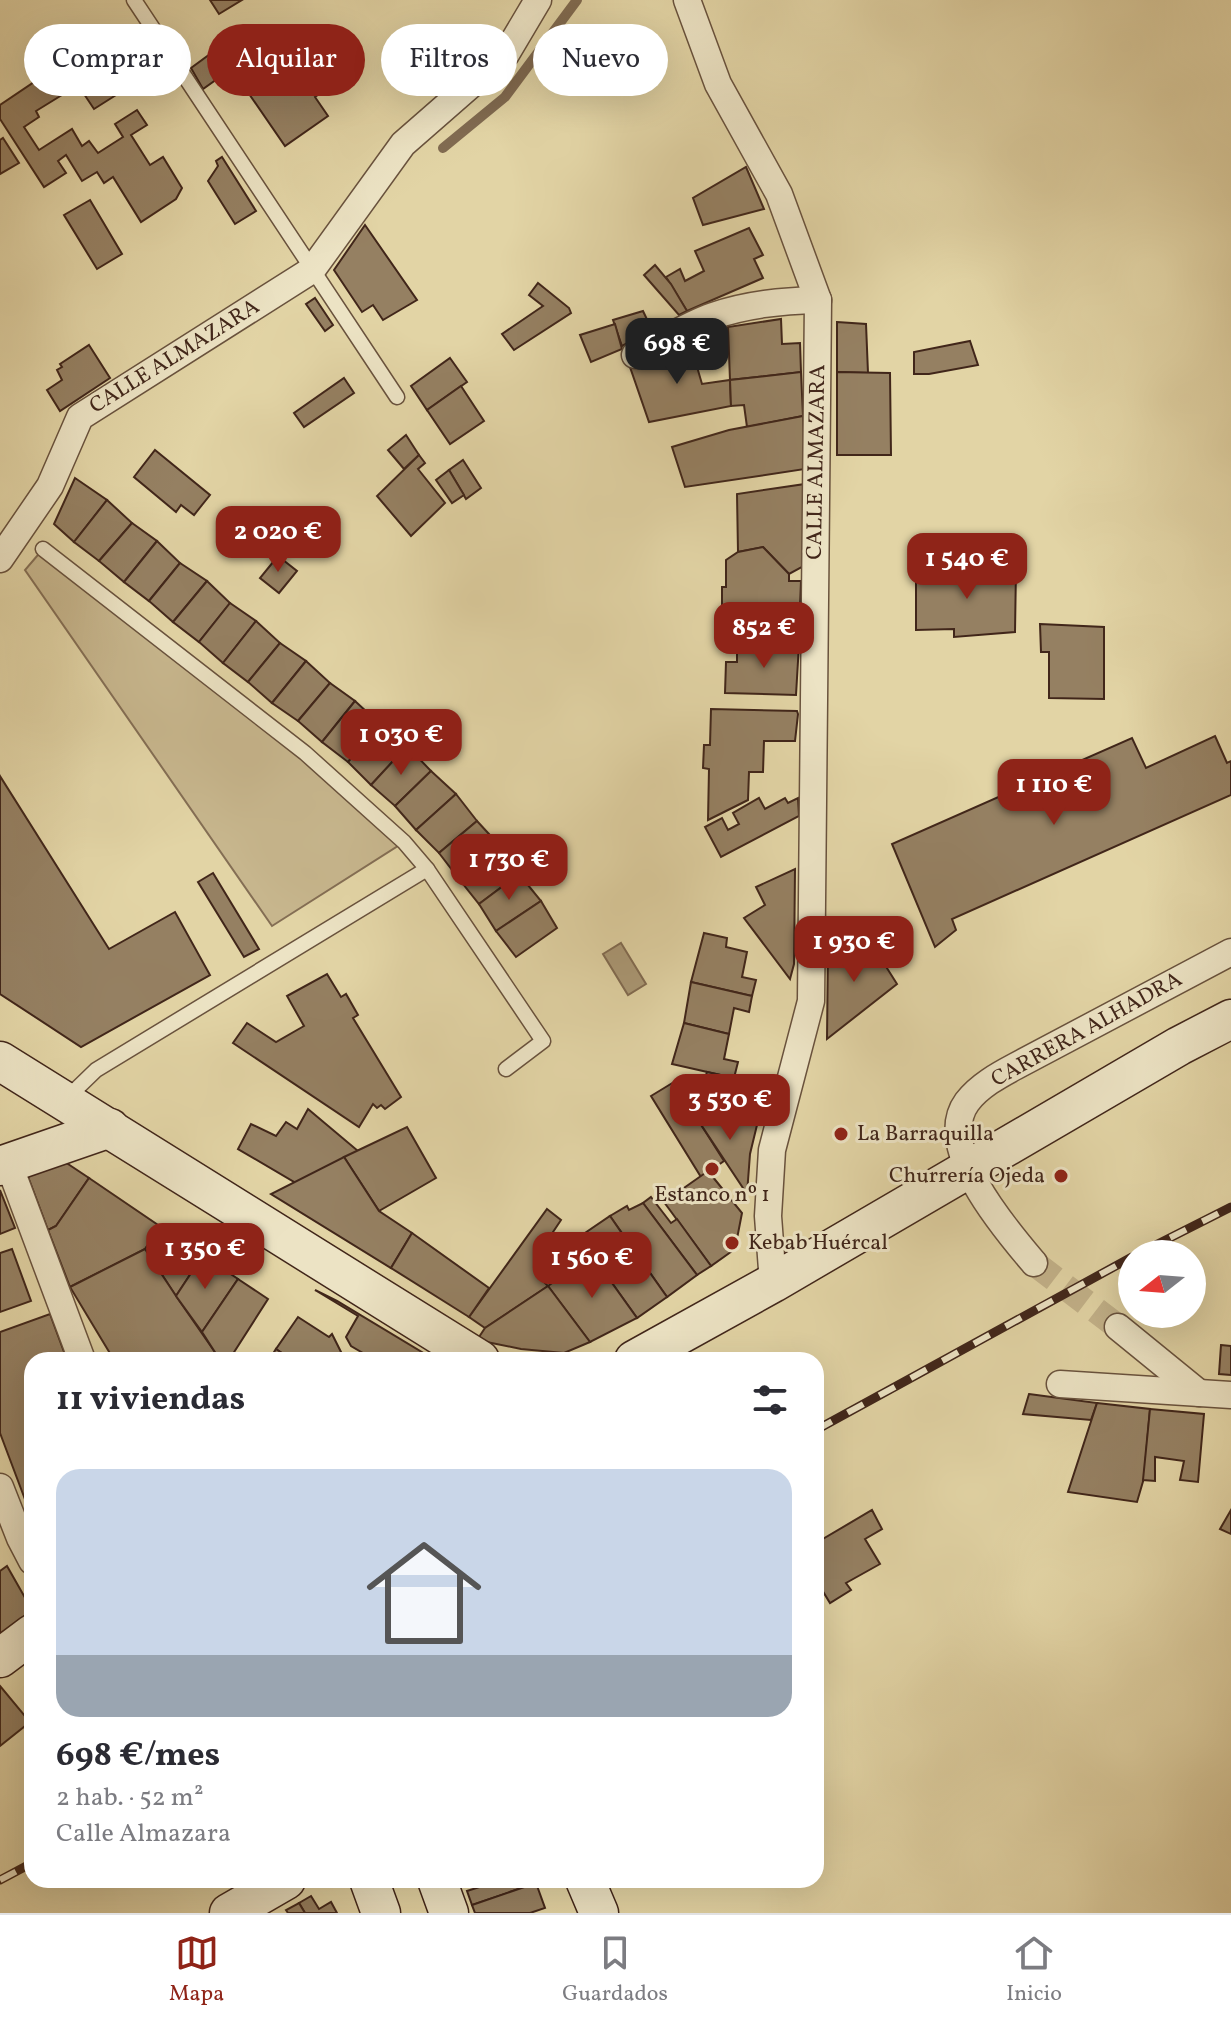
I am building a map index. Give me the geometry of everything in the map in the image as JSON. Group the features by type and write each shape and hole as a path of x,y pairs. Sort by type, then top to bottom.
{"main road":[{"path":"652,1352 1179,1046 1231,1019"},
{"path":"0,1061 467,1352"},
{"path":"4,1164 110,1128"},
{"path":"0,1658 24,1640"},
{"path":"229,1913 272,1888"},
{"path":"372,1888 381,1913"},
{"path":"440,1888 449,1913"},
{"path":"588,1888 599,1913"}],"street":[{"name":"CALLE ALMAZARA","path":"0,559 50,486 80,417 312,270 403,144 506,54 538,0"},
{"name":"CALLE ALMAZARA","path":"687,0 718,84 779,194 818,300 811,1001 772,1150 768,1216 773,1283"},
{"path":"635,355 724,312 777,301 818,300"},
{"name":"CARRERA ALHADRA","path":"968,1170 957,1126 967,1103 992,1080 1231,952"},
{"path":"4,1164 79,1352"},
{"path":"968,1170 1004,1228 1034,1263"},
{"path":"1119,1328 1199,1393"},
{"path":"1060,1384 1231,1395"},
{"path":"0,1487 21,1545"}],"lane":[{"path":"134,0 397,397"},
{"path":"43,549 305,753 404,842 427,869 543,1041 506,1069"},
{"path":"64,1101 96,1070 427,869"}],"shaded area":[{"path":"43,549 305,753 404,842 272,926 25,570"},
{"path":"621,943 646,984 628,995 603,954"}],"building":[{"path":"210,0 242,0 219,14"},
{"path":"207,56 207,86 203,89 191,68"},
{"path":"24,89 24,96 60,96 36,111 39,117 24,127 39,150 72,129 82,146 89,141 98,153 123,137 115,124 137,110 147,125 131,135 150,165 163,157 182,188 176,199 141,222 113,177 104,183 97,172 82,181 66,155 58,161 66,173 44,187 0,119 0,105"},
{"path":"85,96 114,96 94,109"},
{"path":"250,96 316,96 328,116 285,146"},
{"path":"3,138 19,163 0,174 0,140"},
{"path":"222,157 256,211 235,224 208,181 218,166 216,161"},
{"path":"746,167 764,209 703,225 693,198"},
{"path":"90,200 122,254 97,269 64,215"},
{"path":"365,225 417,300 383,320 373,305 362,312 334,270"},
{"path":"749,228 763,255 754,259 763,278 687,311 666,277 680,269 685,281 704,271 695,251"},
{"path":"655,265 687,311 679,315 644,275"},
{"path":"538,283 571,313 514,350 502,334 543,306 529,295"},
{"path":"315,298 333,325 325,331 306,304"},
{"path":"643,311 652,330 622,346 613,320"},
{"path":"781,319 782,344 800,343 801,372 730,380 728,327"},
{"path":"837,322 866,324 868,373 837,372"},
{"path":"615,324 622,349 591,362 580,335"},
{"path":"970,341 978,365 914,374 914,352"},
{"path":"690,343 702,384 730,380 731,406 649,422 630,367"},
{"path":"89,345 110,378 60,411 47,390 62,380 57,370 62,367 60,364"},
{"path":"450,358 467,382 427,410 411,386"},
{"path":"801,372 803,416 747,427 744,405 731,406 730,380"},
{"path":"837,372 890,373 891,455 837,455"},
{"path":"344,378 354,393 304,427 294,413"},
{"path":"461,386 484,421 450,444 427,410"},
{"path":"803,416 805,469 685,487 672,447 729,430"},
{"path":"406,435 419,455 404,469 388,450"},
{"path":"155,450 210,495 194,515 181,505 176,512 134,477"},
{"path":"419,455 425,463 418,469 445,503 411,536 377,496"},
{"path":"463,460 481,488 466,499 449,470"},
{"path":"449,470 464,495 452,503 436,480"},
{"path":"75,478 107,500 74,542 54,524"},
{"path":"805,484 802,567 789,574 763,547 738,552 737,494"},
{"path":"107,500 132,523 99,561 74,542"},
{"path":"132,523 157,541 124,582 99,561"},
{"path":"157,541 180,563 149,601 124,582"},
{"path":"763,547 789,574 789,581 801,581 800,607 763,607 762,623 725,622 722,587 726,587 726,560 738,552"},
{"path":"278,556 297,571 279,593 260,578"},
{"path":"180,563 207,581 173,622 149,601"},
{"path":"1016,568 1015,632 954,637 954,629 916,630 916,570"},
{"path":"207,581 230,603 199,642 173,622"},
{"path":"230,603 256,621 223,663 199,642"},
{"path":"256,621 280,643 248,682 223,663"},
{"path":"1040,624 1104,627 1104,699 1049,698 1049,652 1041,652"},
{"path":"280,643 306,661 272,703 248,682"},
{"path":"737,644 799,644 796,695 725,693 726,662 737,662"},
{"path":"306,661 330,683 298,721 272,703"},
{"path":"330,683 355,701 322,742 298,721"},
{"path":"355,701 381,725 348,762 322,742"},
{"path":"711,709 797,711 798,714 795,741 764,741 763,772 749,772 748,800 708,820 709,769 703,768 704,745 710,745"},
{"path":"381,725 407,746 371,785 348,762"},
{"path":"1215,736 1227,763 1231,761 1231,795 952,919 956,930 935,947 892,844 1132,738 1146,768"},
{"path":"407,746 431,771 395,806 371,785"},
{"path":"431,771 456,794 416,830 395,806"},
{"path":"0,776 109,949 175,912 210,975 81,1047 0,994"},
{"path":"456,794 477,821 439,853 416,830"},
{"path":"759,798 765,809 785,798 788,803 798,798 799,816 721,857 705,827 722,818 728,830 739,824 733,813"},
{"path":"477,821 500,846 459,879 439,853"},
{"path":"500,846 519,874 479,904 459,879"},
{"path":"795,869 794,964 790,979 744,918 765,905 756,887"},
{"path":"213,873 259,949 244,957 198,882"},
{"path":"519,874 541,901 496,931 479,904"},
{"path":"541,901 557,928 516,957 496,931"},
{"path":"704,933 727,938 726,947 747,952 742,977 756,980 752,996 691,982"},
{"path":"873,946 897,984 827,1039 828,949"},
{"path":"327,974 341,997 346,994 358,1015 353,1018 401,1097 385,1109 373,1104 359,1127 233,1043 247,1023 276,1042 304,1026 287,996"},
{"path":"691,982 752,996 749,1012 734,1008 729,1034 684,1023"},
{"path":"684,1023 729,1034 724,1059 738,1062 734,1078 672,1064"},
{"path":"707,1072 752,1082 746,1107 761,1110 757,1125 695,1110"},
{"path":"674,1082 724,1161 701,1177 651,1096"},
{"path":"690,1108 757,1125 750,1154 747,1194"},
{"path":"308,1109 358,1151 296,1183 238,1149 251,1124 276,1136 286,1122 297,1129"},
{"path":"407,1127 436,1178 379,1211 344,1157"},
{"path":"344,1157 379,1211 412,1233 391,1268 271,1194"},
{"path":"62,1160 89,1178 56,1226 48,1230 27,1174"},
{"path":"708,1171 742,1213 735,1249 711,1266 664,1202"},
{"path":"89,1178 161,1227 145,1249 70,1287 48,1230 56,1226"},
{"path":"0,1190 15,1228 0,1234"},
{"path":"651,1197 671,1223 677,1219 711,1266 697,1275 643,1203"},
{"path":"643,1203 697,1275 667,1297 610,1216 627,1206 629,1210"},
{"path":"547,1209 561,1220 547,1241 556,1257 544,1282 548,1286 485,1328 469,1317"},
{"path":"610,1216 623,1235 613,1241 626,1260 636,1253 667,1297 637,1318 592,1255 582,1235"},
{"path":"161,1227 203,1255 176,1296 145,1249"},
{"path":"412,1233 489,1288 469,1317 391,1268"},
{"path":"12,1249 31,1301 0,1312 0,1253"},
{"path":"145,1249 215,1352 109,1352 70,1287"},
{"path":"203,1255 238,1279 202,1332 176,1296"},
{"path":"592,1255 637,1318 590,1342 548,1286"},
{"path":"238,1279 268,1299 234,1352 215,1352 202,1332"},
{"path":"548,1286 590,1342 566,1352 521,1349 477,1340 485,1328"},
{"path":"315,1290 422,1352 361,1352 351,1346 346,1337 358,1316"},
{"path":"50,1314 64,1352 24,1352 24,1497 0,1433 0,1332"},
{"path":"298,1317 329,1337 332,1334 341,1352 280,1352 276,1349"},
{"path":"1221,1345 1231,1346 1231,1375 1219,1374"},
{"path":"1029,1394 1097,1403 1091,1420 1023,1414"},
{"path":"1097,1403 1150,1409 1144,1478 1137,1502 1068,1492"},
{"path":"1150,1409 1204,1414 1198,1482 1180,1480 1184,1461 1155,1457 1155,1481 1143,1480"},
{"path":"872,1510 882,1529 865,1539 880,1564 846,1583 851,1590 830,1603 824,1593 824,1538"},
{"path":"1231,1510 1231,1534 1220,1529"},
{"path":"7,1566 24,1596 24,1616 0,1635 0,1571"},
{"path":"0,1686 24,1715 24,1727 0,1746"},
{"path":"477,1888 521,1888 472,1905 467,1891"},
{"path":"521,1888 538,1888 545,1908 530,1913 475,1913 472,1905"},
{"path":"311,1896 319,1909 331,1902 337,1913 305,1913 299,1903"},
{"path":"299,1903 305,1913 288,1913 286,1910"}],"waterway":[{"path":"443,148 505,97 577,0"}],"tunnel":[{"path":"1034,1263 1118,1327"}],"railway":[{"path":"1166,1240 1231,1207"},
{"path":"824,1426 1118,1265"},
{"path":"0,1880 24,1867"}],"place":[{"name":"La Barraquilla","path":"841,1134"},
{"name":"Estanco nº 1","path":"712,1169"},
{"name":"Churrería Ojeda","path":"1061,1176"},
{"name":"Kebab Huércal","path":"732,1243"}]}
